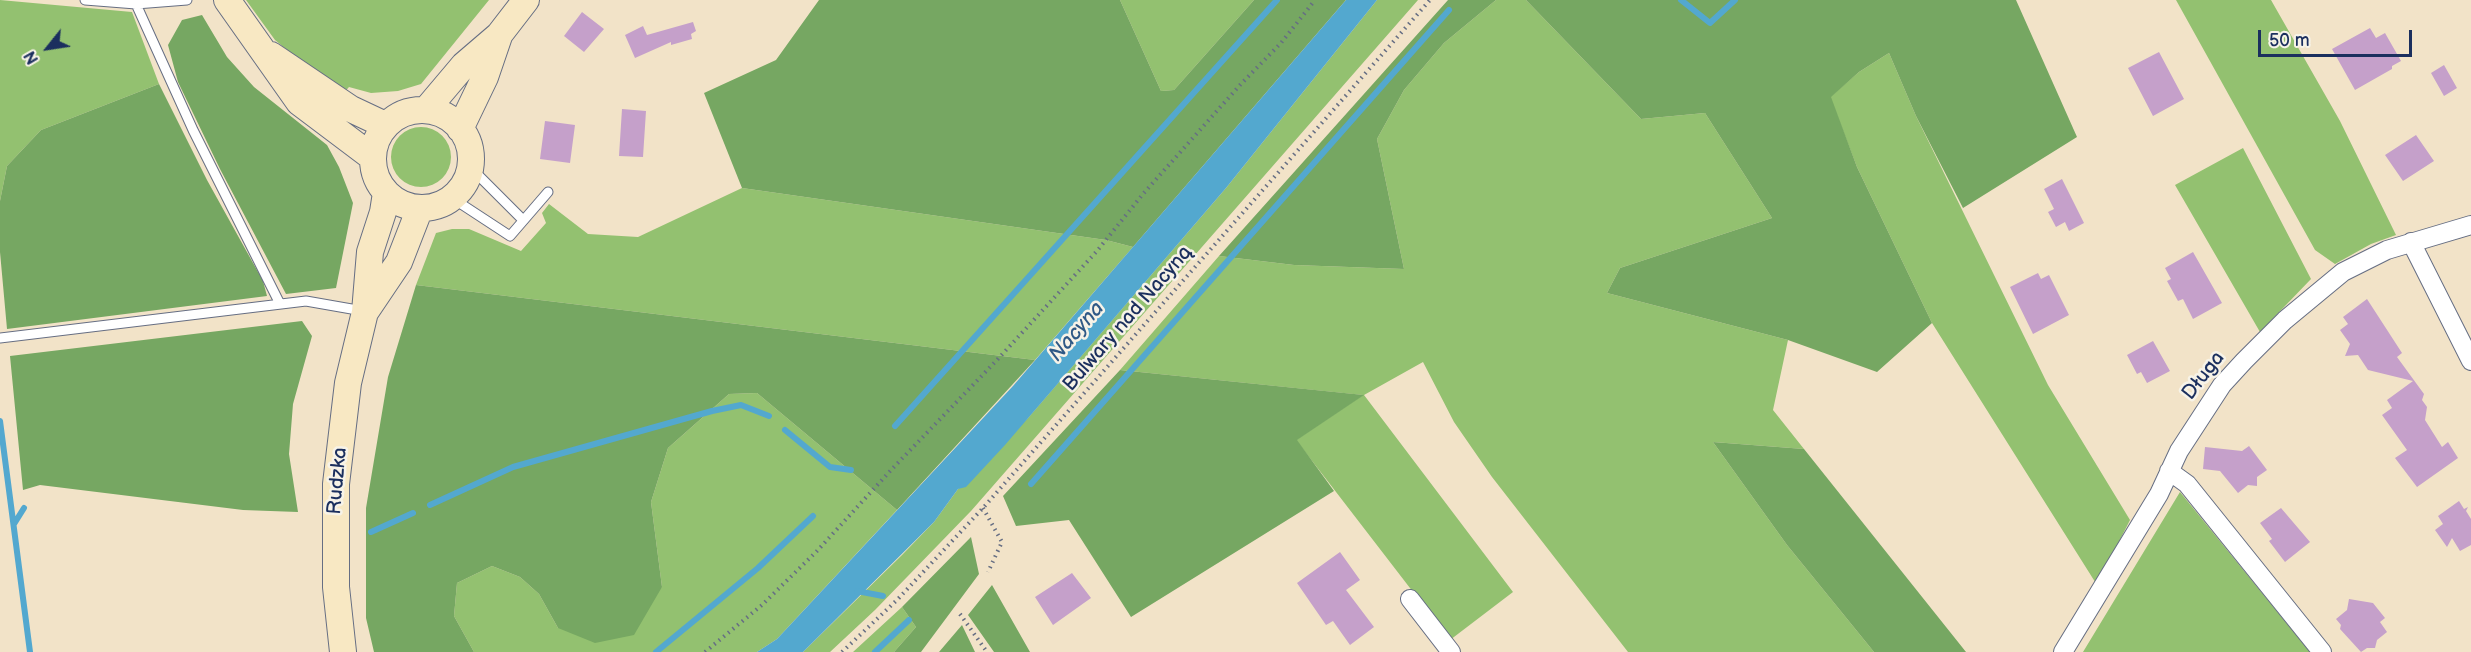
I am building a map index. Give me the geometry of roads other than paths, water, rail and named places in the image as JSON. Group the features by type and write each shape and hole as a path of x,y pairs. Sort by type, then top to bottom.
{"main road":[{"path":"227,0 299,102 372,157"},
{"path":"426,110 464,64 499,36 526,0"},
{"path":"460,129 485,77 499,36"},
{"path":"260,48 351,110 385,125"},
{"path":"426,110 445,116 460,129 469,147 470,167 460,189 452,198 442,204 420,208 396,201 386,193 376,177 372,157 375,144 385,125 404,113 426,110"},
{"name":"Rudzka","path":"343,652 336,587 336,484 348,383 365,312 370,252 383,212 386,193"},
{"name":"Rudzka","path":"365,312 399,262 420,208"}],"street":[{"name":"Długa","path":"2063,652 2222,385 2285,320 2343,272 2372,256 2471,225"},
{"path":"2411,242 2471,361"},
{"path":"2169,471 2187,484 2322,652"},
{"path":"1410,599 1451,652"}],"lane":[{"path":"85,0 136,4 187,0"},
{"path":"136,4 193,130 280,304"},
{"path":"470,167 523,220"},
{"path":"452,198 510,236 548,192"},
{"path":"0,338 306,301 365,312"}],"water":[{"name":"Nacyna","path":"1346,0 1377,0 1226,188 1005,445 966,487 958,489 934,522 803,652 757,652 777,639 1013,386"}],"waterway":[{"path":"895,426 1277,0"},
{"path":"1681,0 1710,23 1735,0"},
{"path":"1031,484 1449,10"},
{"path":"430,505 513,467 712,411 741,405 769,416"},
{"path":"0,421 30,652"},
{"path":"785,430 830,467 851,470"},
{"path":"14,524 24,508"},
{"path":"371,532 413,513"},
{"path":"656,652 758,568 813,516"},
{"path":"857,591 883,596"},
{"path":"875,652 909,620"}]}
